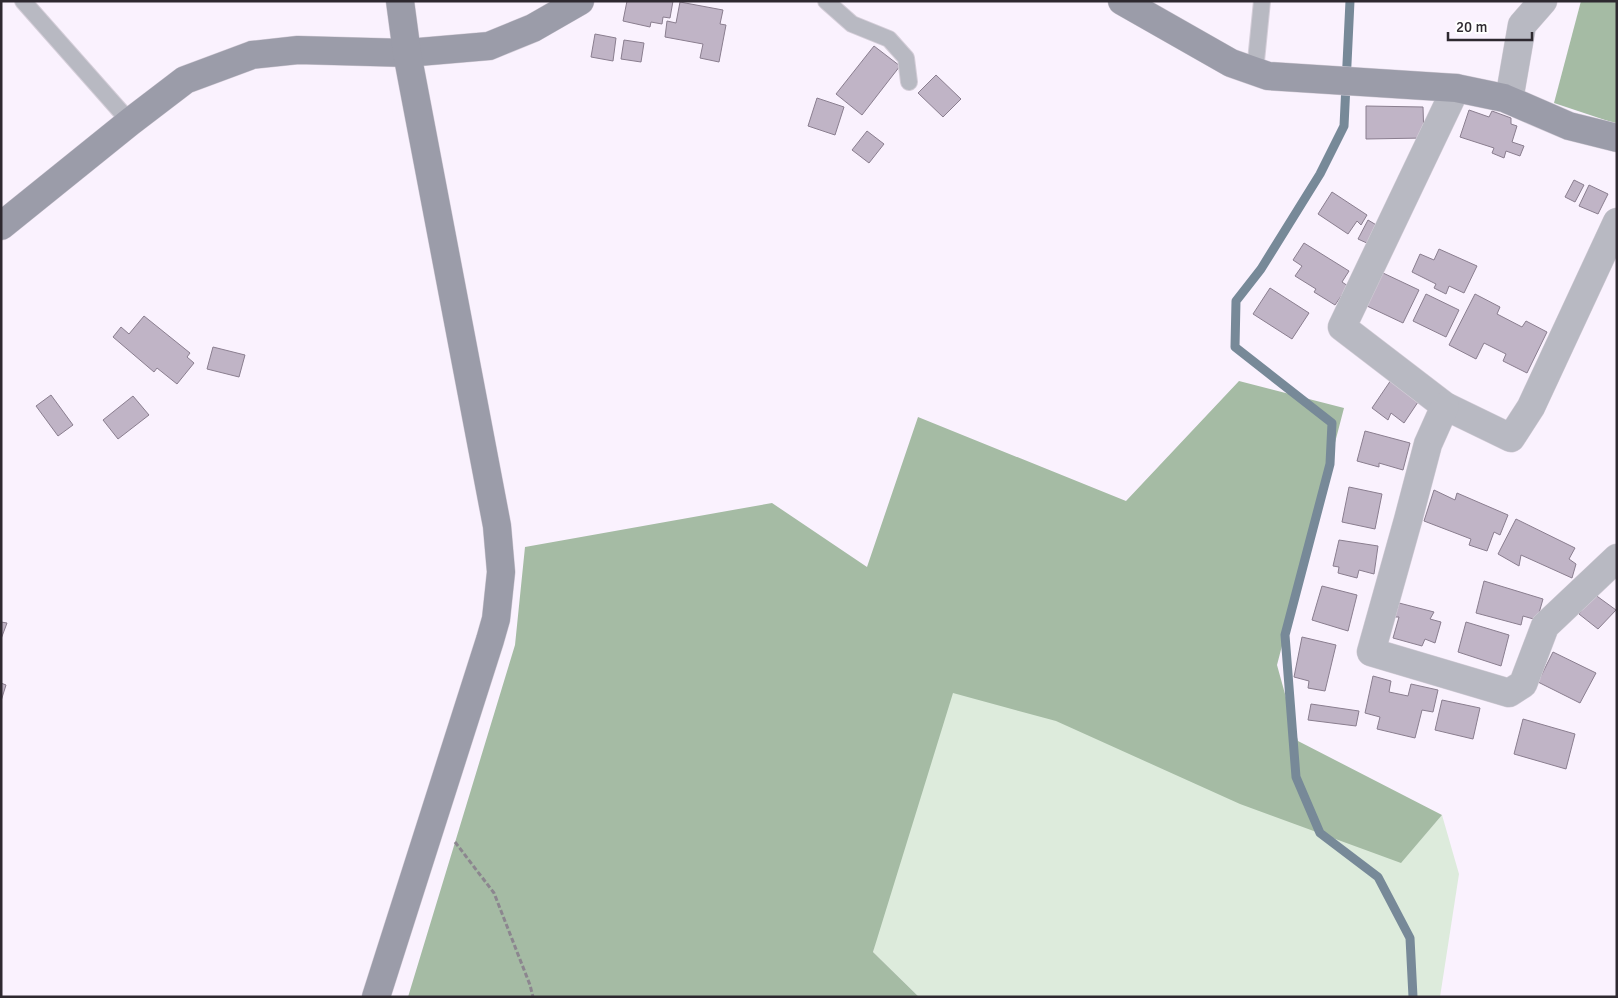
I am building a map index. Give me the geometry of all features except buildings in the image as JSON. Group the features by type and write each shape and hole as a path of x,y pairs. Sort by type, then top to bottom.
{"street":[{"path":"376,997 496,619 501,572 497,526 407,53 400,1"},
{"path":"1,226 185,80 252,55 298,50 407,53 489,46 533,28 580,1"},
{"path":"1122,1 1231,63 1268,76 1456,88 1509,100 1569,126 1617,138"},
{"path":"1509,100 1522,25 1543,1"},
{"path":"1456,88 1342,327 1445,406 1511,438 1531,407 1617,222"},
{"path":"1445,406 1428,444 1371,652 1509,693 1523,684 1545,626 1617,558"}],"lane":[{"path":"24,1 130,122"},
{"path":"826,1 852,24 889,40 906,58 909,82"},
{"path":"1255,71 1262,1"}],"path":[{"path":"434,813 494,893 533,997"}],"green space":[{"path":"1581,1 1617,1 1617,124 1554,103"},
{"path":"1239,381 1344,408 1277,665 1298,741 1442,815 1401,863 1240,804 1056,721 953,693 873,952 919,997 408,997 515,645 525,547 772,503 867,567 918,417 1126,501"},
{"path":"942,673 1401,862 1442,815 1459,874 1440,997 919,997 873,952"}],"waterway":[{"path":"1350,1 1344,126 1320,174 1261,269 1236,301 1235,347 1332,423 1330,464 1285,635 1296,777 1320,833 1378,877 1410,938 1413,997"}]}
